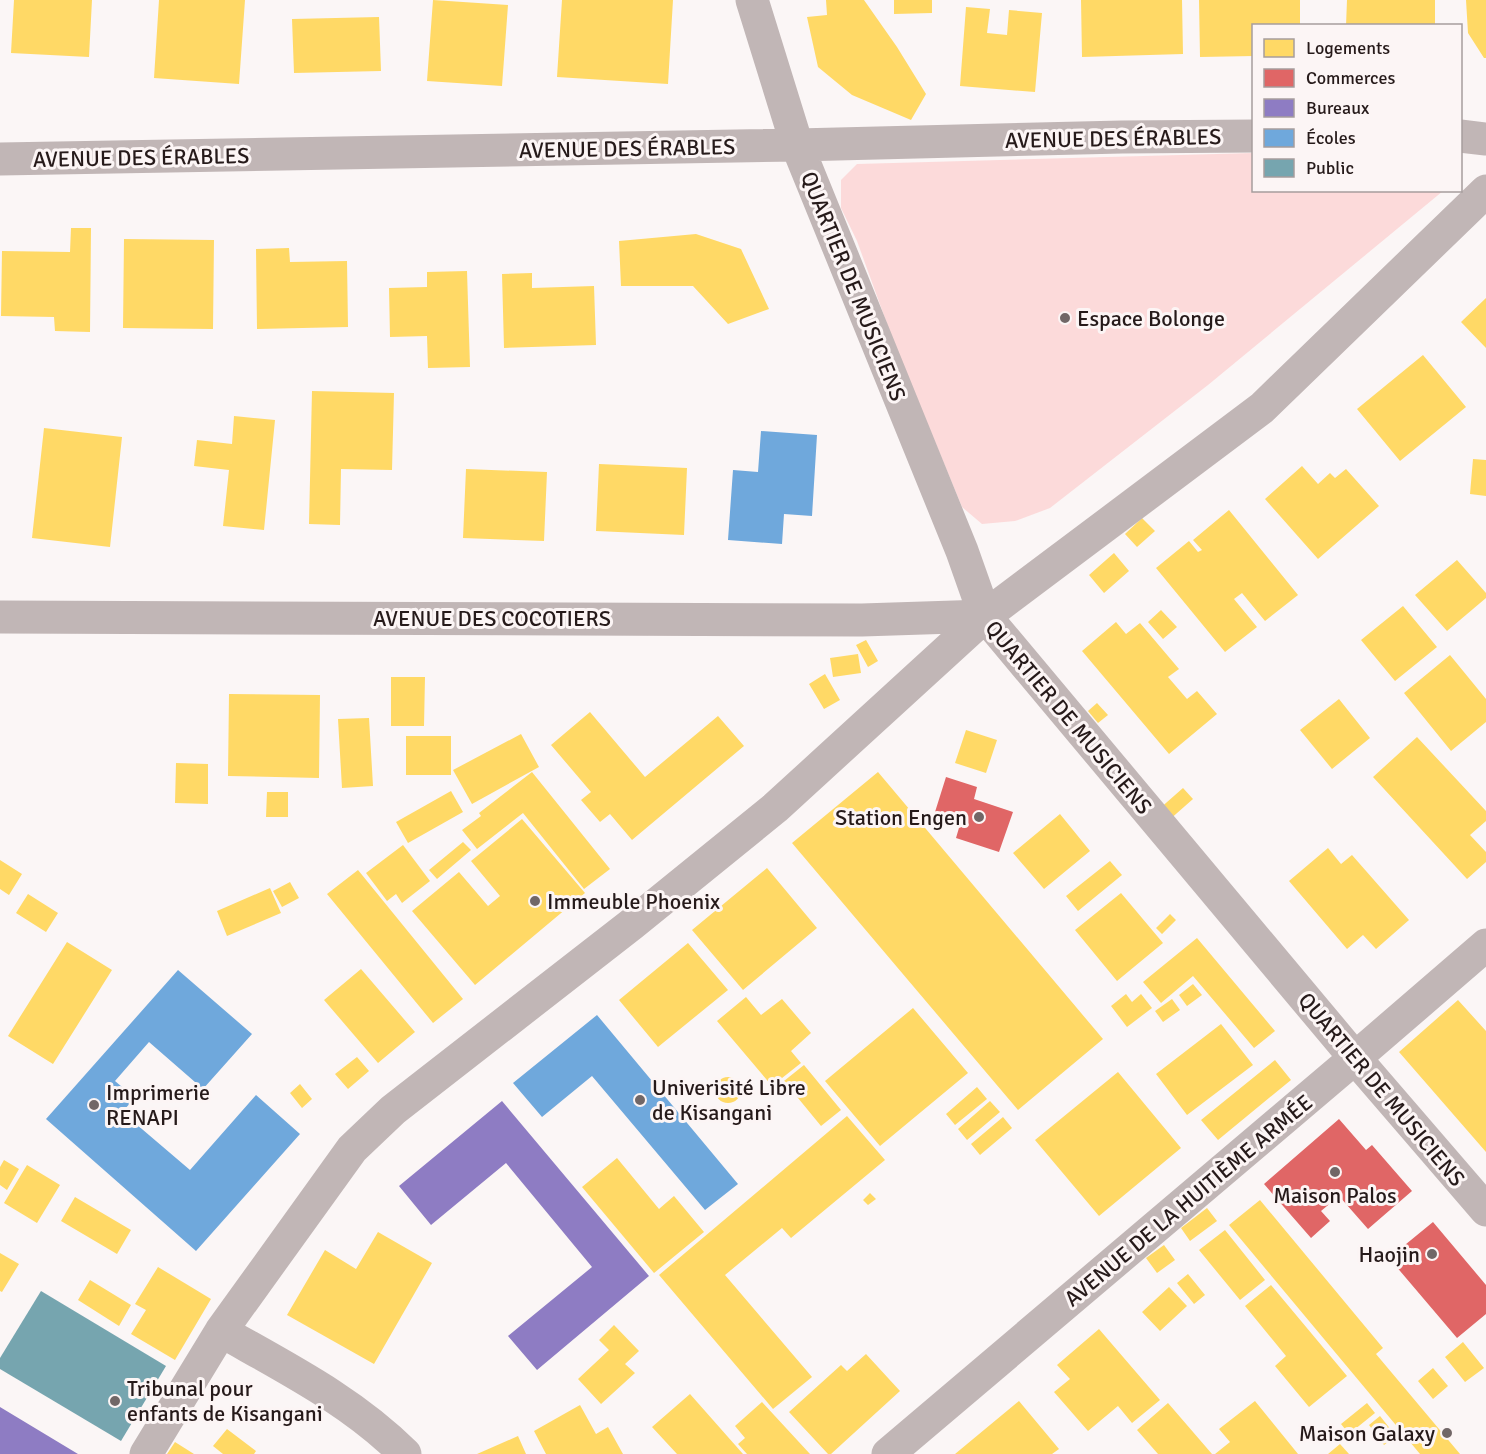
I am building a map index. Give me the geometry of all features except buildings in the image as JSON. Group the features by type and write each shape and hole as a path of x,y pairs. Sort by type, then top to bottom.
{"street":[{"name":"QUARTIER DE MUSICIENS","path":"753,0 797,145 962,551 985,616 1355,1059 1486,1210"},
{"name":"AVENUE DES ÉRABLES","path":"0,159 797,145 1122,136 1252,136"},
{"path":"1462,136 1486,139"},
{"path":"146,1454 221,1331 352,1149 393,1110 632,924 775,808 985,616 1262,408 1486,191"},
{"name":"AVENUE DES COCOTIERS","path":"0,616 862,620 985,616"},
{"name":"AVENUE DE LA HUITIÈME ARMÉE","path":"888,1454 1355,1059 1486,945"},
{"path":"221,1331 332,1395 366,1418 405,1454"}],"shaded area":[{"path":"1252,153 1252,192 1442,192 1208,385 1050,508 1015,521 982,524 962,507 894,343 857,241 841,208 841,180 857,164"}],"place":[{"name":"Espace Bolonge","path":"1065,318"},
{"name":"Station Engen","path":"979,817"},
{"name":"Immeuble Phoenix","path":"535,901"},
{"name":"Univerisité Libre de Kisangani","path":"640,1100"},
{"name":"Imprimerie RENAPI","path":"94,1105"},
{"name":"Maison Palos","path":"1335,1172"},
{"name":"Haojin","path":"1432,1254"},
{"name":"Tribunal pour enfants de Kisangani","path":"115,1401"},
{"name":"Maison Galaxy","path":"1447,1433"}]}
